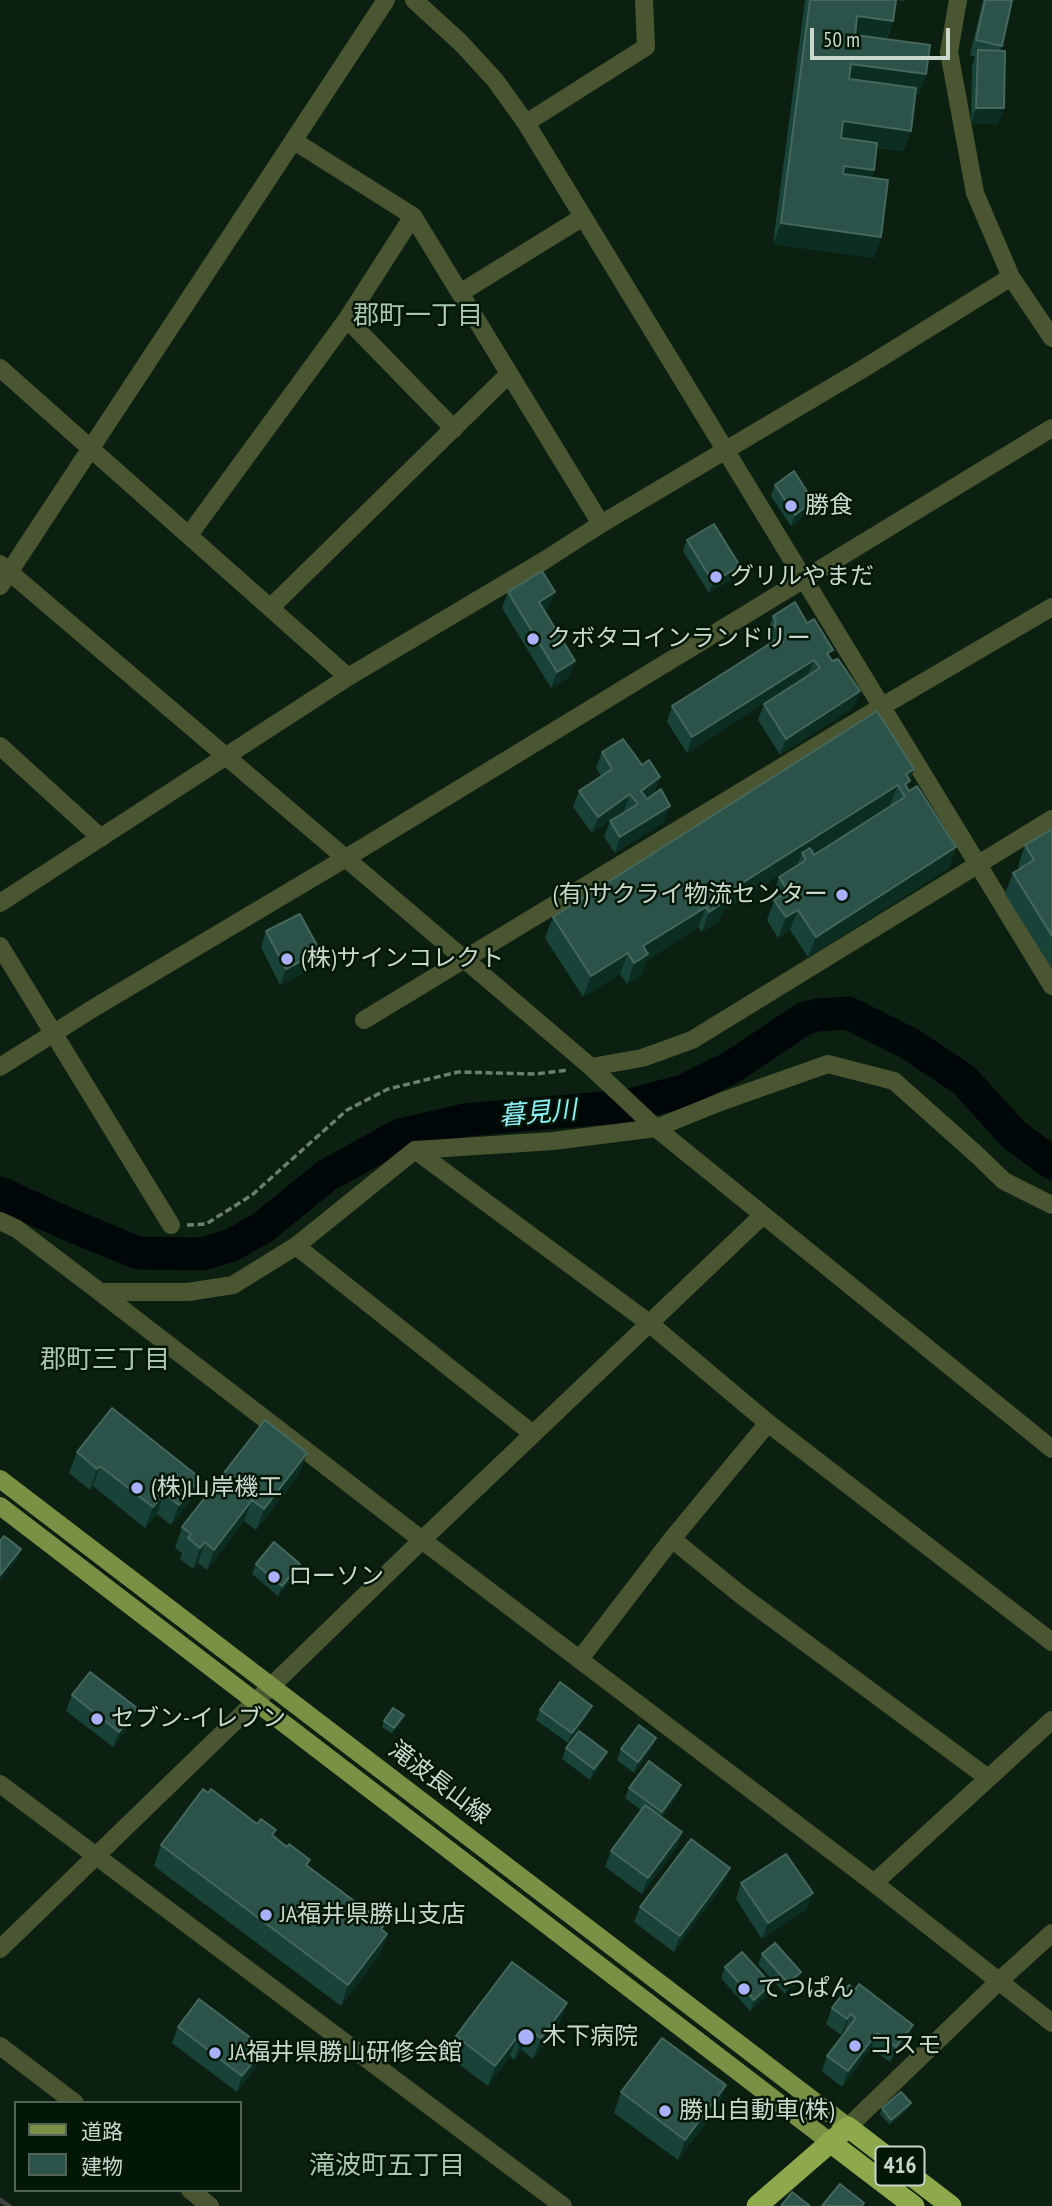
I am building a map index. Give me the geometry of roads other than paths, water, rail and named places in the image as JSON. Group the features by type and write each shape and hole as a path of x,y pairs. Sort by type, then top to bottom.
{"highway":[{"name":"416","path":"757,2206 848,2127 951,2206"},
{"name":"416","path":"830,2143 914,2206"}],"main road":[{"name":"滝波長山線","path":"0,1479 848,2127"},
{"name":"滝波長山線","path":"0,1506 830,2143"}],"street":[{"path":"386,0 92,449 3,574 346,858 595,1070 656,1128 1052,1449"},
{"path":"414,0 461,43 495,80 526,123 1052,986"},
{"path":"526,123 646,47 645,0"},
{"path":"958,0 948,52 975,193 1011,277 1052,338"},
{"path":"294,141 413,216 601,524"},
{"path":"189,535 347,319 413,216"},
{"path":"460,293 583,216"},
{"path":"0,903 348,677 1011,277"},
{"path":"347,319 454,429"},
{"path":"0,368 348,677"},
{"path":"270,608 509,374"},
{"path":"0,1067 1052,428"},
{"path":"364,1020 881,707 1052,607"},
{"path":"0,746 101,838"},
{"path":"595,1070 642,1058 692,1040 1052,819"},
{"path":"0,946 171,1225"},
{"path":"100,1292 188,1292 233,1285 296,1246 415,1150 554,1141 656,1128 828,1064 894,1081 1004,1181 1052,1205"},
{"path":"415,1150 649,1323 768,1423 1052,1642"},
{"path":"0,1949 763,1215"},
{"path":"0,1221 16,1228 100,1292 422,1541 874,1883 1052,2023"},
{"path":"296,1246 533,1434"},
{"path":"580,1659 672,1539 768,1423"},
{"path":"672,1539 740,1595 988,1778"},
{"path":"874,1883 1052,1720"},
{"path":"0,1784 563,2206"},
{"path":"848,2127 1052,1933"},
{"path":"0,2046 72,2101"},
{"path":"193,2192 211,2206"}],"waterway":[{"name":"暮見川","path":"0,1193 138,1253 203,1254 232,1245 262,1228 326,1176 400,1135 465,1120 627,1106 683,1091 732,1067 805,1018 848,1013 910,1044 964,1080 1013,1134 1052,1163"},
{"path":"0,2200 9,2206"}],"place":[{"name":"勝食","path":"791,506"},
{"name":"グリルやまだ","path":"716,577"},
{"name":"クボタコインランドリー","path":"533,639"},
{"name":"(有)サクライ物流センター","path":"842,895"},
{"name":"(株)サインコレクト","path":"287,959"},
{"name":"(株)山岸機工","path":"137,1488"},
{"name":"ローソン","path":"274,1577"},
{"name":"セブン-イレブン","path":"97,1719"},
{"name":"JA福井県勝山支店","path":"266,1915"},
{"name":"てつぱん","path":"744,1989"},
{"name":"木下病院","path":"526,2037"},
{"name":"コスモ","path":"855,2046"},
{"name":"JA福井県勝山研修会館","path":"215,2053"},
{"name":"勝山自動車(株)","path":"665,2111"}],"district":[{"name":"郡町一丁目","path":"418,317"},
{"name":"郡町三丁目","path":"105,1361"},
{"name":"滝波町五丁目","path":"387,2167"}]}
